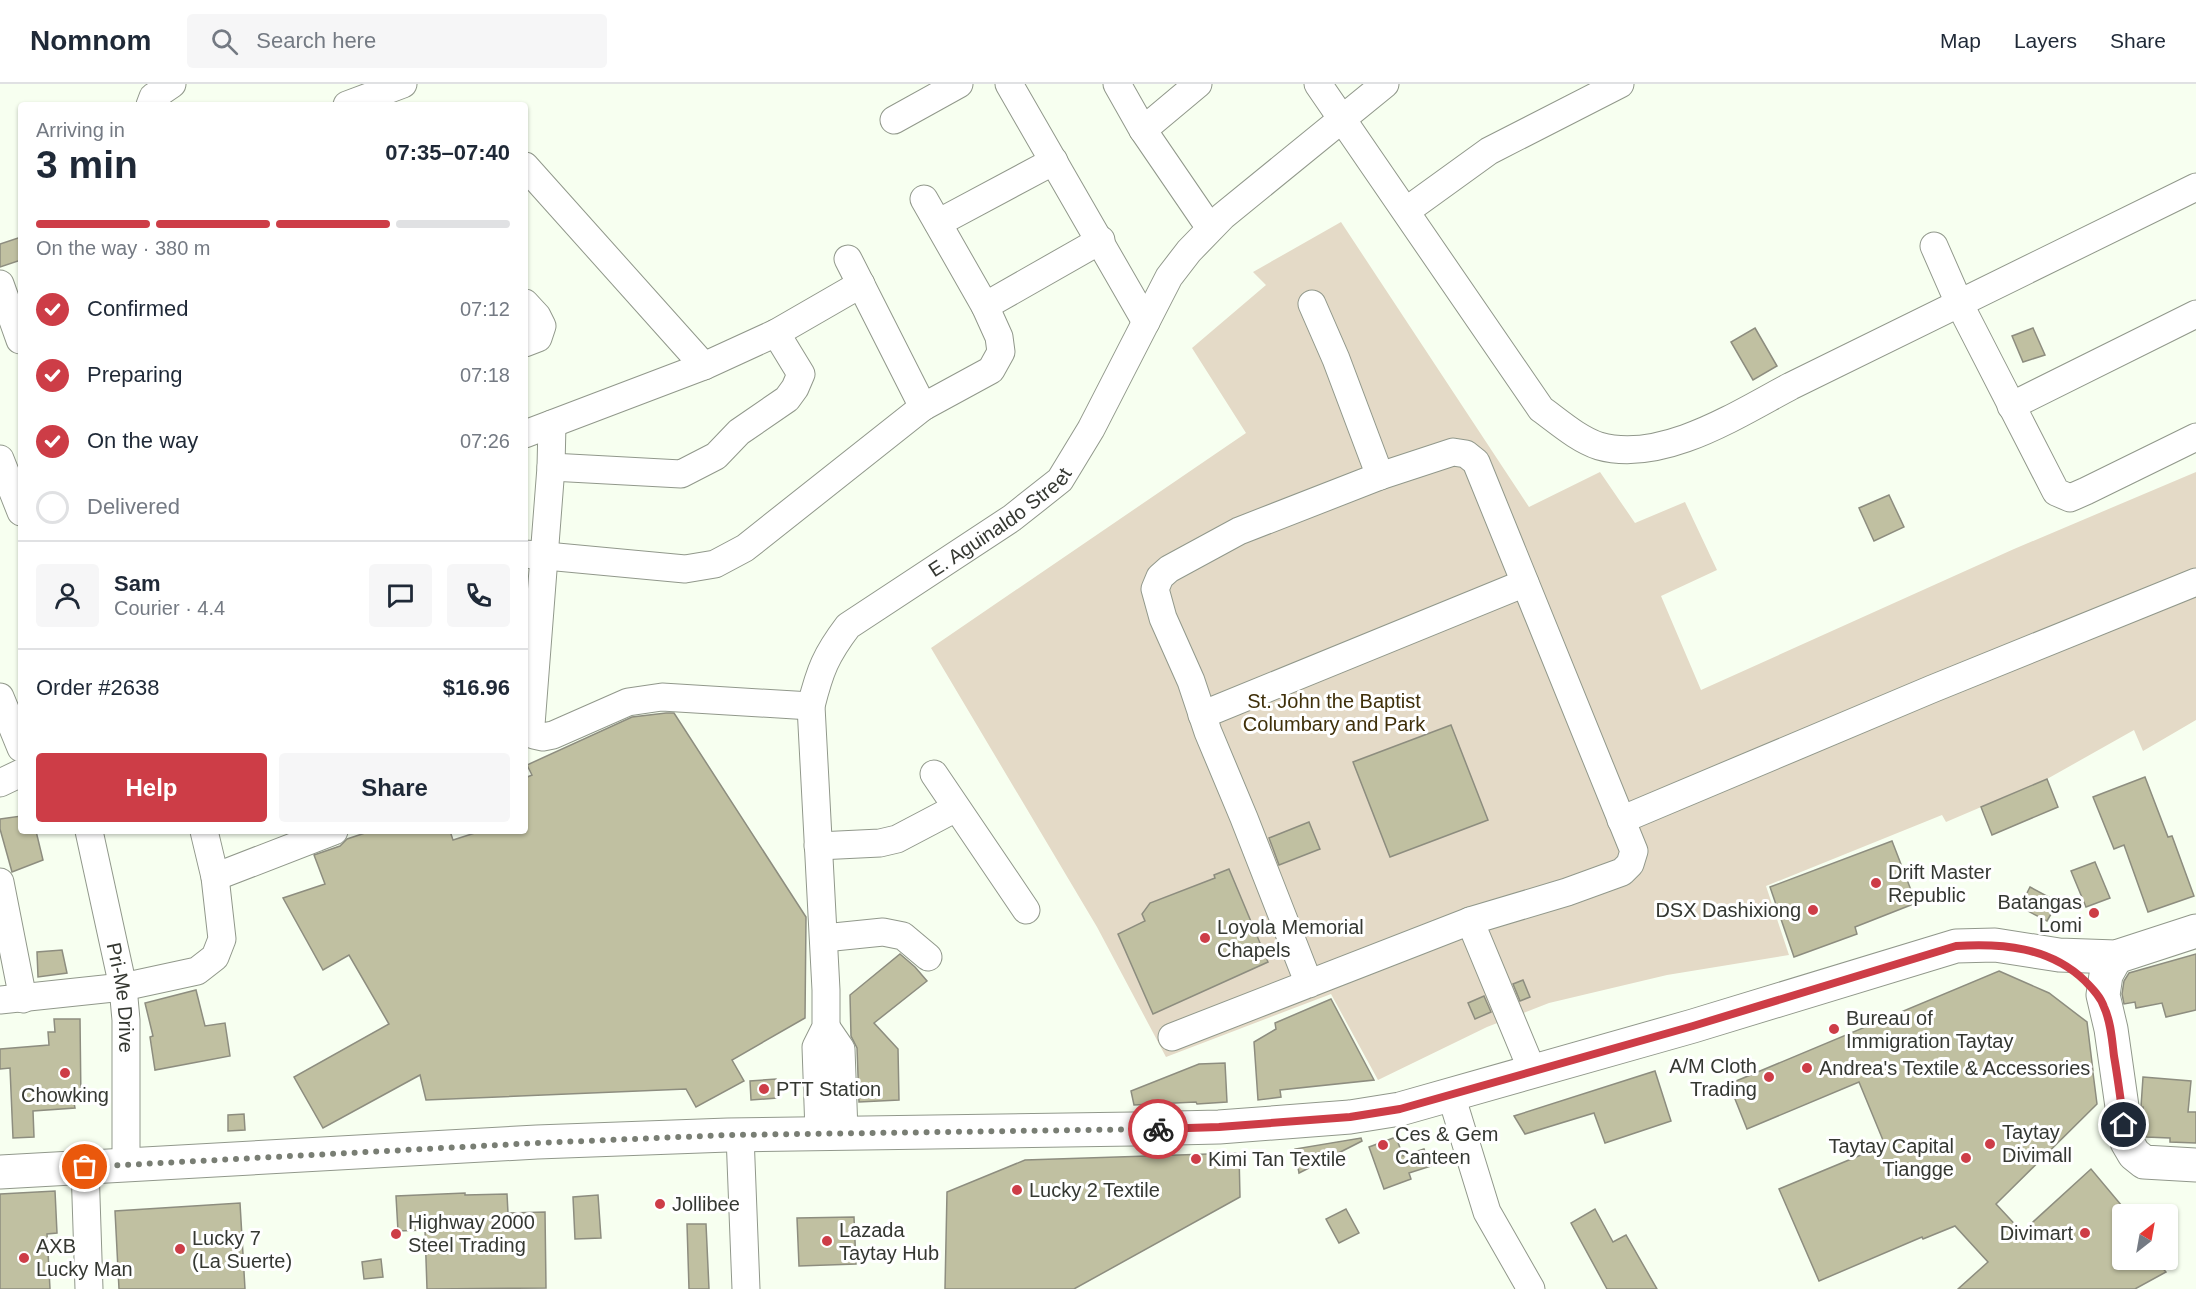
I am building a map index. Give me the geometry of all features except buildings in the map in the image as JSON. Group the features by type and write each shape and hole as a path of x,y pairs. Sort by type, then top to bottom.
{"main road":[{"path":"0,1172 545,1142 831,1132 1219,1127 1350,1117 1400,1109 1451,1095 1532,1070 1693,1026 1956,946 1995,945 2043,954 2116,957 2196,931"},
{"path":"2043,954 2078,975 2104,1005"},
{"path":"2116,957 2103,985 2104,1005 2110,1029 2127,1142 2134,1154 2144,1162 2196,1165"}],"street":[{"path":"151,102 153,97 172,84"},
{"path":"355,102 403,84"},
{"path":"894,120 959,84"},
{"path":"1009,84 1101,240 1146,322"},
{"path":"1117,84 1143,130 1210,228"},
{"path":"1143,130 1198,84"},
{"path":"1318,84 1542,409 1569,431 1599,446 1631,450 1661,446 1726,420 2196,187"},
{"name":"E. Aguinaldo Street","path":"831,1132 841,1048 826,1027 824,938 811,706 819,673 832,648 848,626 1012,518 1060,480 1091,429 1169,277 1210,228 1384,84"},
{"path":"1406,211 1489,151 1620,84"},
{"path":"938,223 1054,161"},
{"path":"528,169 704,366"},
{"path":"534,554 685,568 715,564 745,548 923,407 991,370 1000,352 999,337 985,306 924,199"},
{"path":"985,306 1101,240"},
{"path":"1934,246 1959,303 2056,492 2070,498 2196,438"},
{"path":"848,259 923,407"},
{"path":"0,284 14,342"},
{"path":"528,433 704,366 776,333 861,284"},
{"path":"1312,304 1336,359 1380,476"},
{"path":"528,306 542,326 538,338 528,342"},
{"path":"2011,406 2196,314"},
{"path":"550,467 681,474 716,456 739,432 787,399 795,388 801,374 776,333"},
{"path":"552,424 550,467 534,554 531,725 534,735 543,737 553,735 628,702 662,697 811,706"},
{"path":"1172,1037 1309,984 1470,921 1622,873 1630,864 1634,851 1622,820 1476,462 1466,454 1453,452 1380,476 1239,531 1169,569 1160,577 1155,589 1163,618 1191,681 1202,715 1309,984"},
{"path":"0,459 18,504"},
{"path":"1622,820 1932,689 2196,582"},
{"path":"1202,715 1525,584"},
{"path":"0,697 18,741"},
{"path":"0,783 18,774"},
{"path":"934,774 1026,910"},
{"path":"818,846 880,843 897,839 956,808"},
{"name":"Pri-Me Drive","path":"90,834 123,987 126,1020 126,1166"},
{"path":"0,882 12,999 123,987 197,971 215,957 222,939 215,877 205,834"},
{"path":"215,877 326,834"},
{"path":"1470,921 1532,1070"},
{"path":"824,938 883,932 903,936 928,957"},
{"path":"1451,1095 1487,1212 1531,1289"},
{"path":"740,1135 746,1289"},
{"path":"85,1167 89,1289"}],"green space":[{"name":"St. John the Baptist Columbary and Park","path":"1341,222 1529,507 1600,472 1635,523 1685,502 1717,570 1661,596 1701,690 2014,549 2196,472 2196,720 2143,751 2134,730 2047,779 1946,822 1942,815 1766,886 1789,955 1667,975 1549,1003 1487,1027 1378,1080 1331,994 1166,1057 1097,927 931,648 1246,433 1192,348 1266,285 1253,272"}],"way so far":[{"path":"85,1167 267,1156 728,1135 1158,1129"}],"place":[{"name":"Drift Master Republic","path":"1876,883"},
{"name":"DSX Dashixiong","path":"1813,910"},
{"name":"Batangas Lomi","path":"2094,913"},
{"name":"Loyola Memorial Chapels","path":"1205,938"},
{"name":"Bureau of Immigration Taytay","path":"1834,1029"},
{"name":"Andrea's Textile & Accessories","path":"1807,1068"},
{"name":"Chowking","path":"65,1073"},
{"name":"A/M Cloth Trading","path":"1769,1077"},
{"name":"PTT Station","path":"764,1089"},
{"name":"Taytay Divimall","path":"1990,1144"},
{"name":"Ces & Gem Canteen","path":"1383,1145"},
{"name":"Taytay Capital Tiangge","path":"1966,1158"},
{"name":"Kimi Tan Textile","path":"1196,1159"},
{"name":"Lucky 2 Textile","path":"1017,1190"},
{"name":"Jollibee","path":"660,1204"},
{"name":"Divimart","path":"2085,1233"},
{"name":"Highway 2000 Steel Trading","path":"396,1234"},
{"name":"Lazada Taytay Hub","path":"827,1241"},
{"name":"Lucky 7 (La Suerte)","path":"180,1249"},
{"name":"AXB Lucky Man","path":"24,1258"}],"route":[{"path":"1158,1129 1219,1127 1350,1117 1400,1109 1693,1026 1956,946 1983,944 2020,948 2043,954 2078,975 2092,989 2104,1005 2110,1029 2124,1125"}]}
